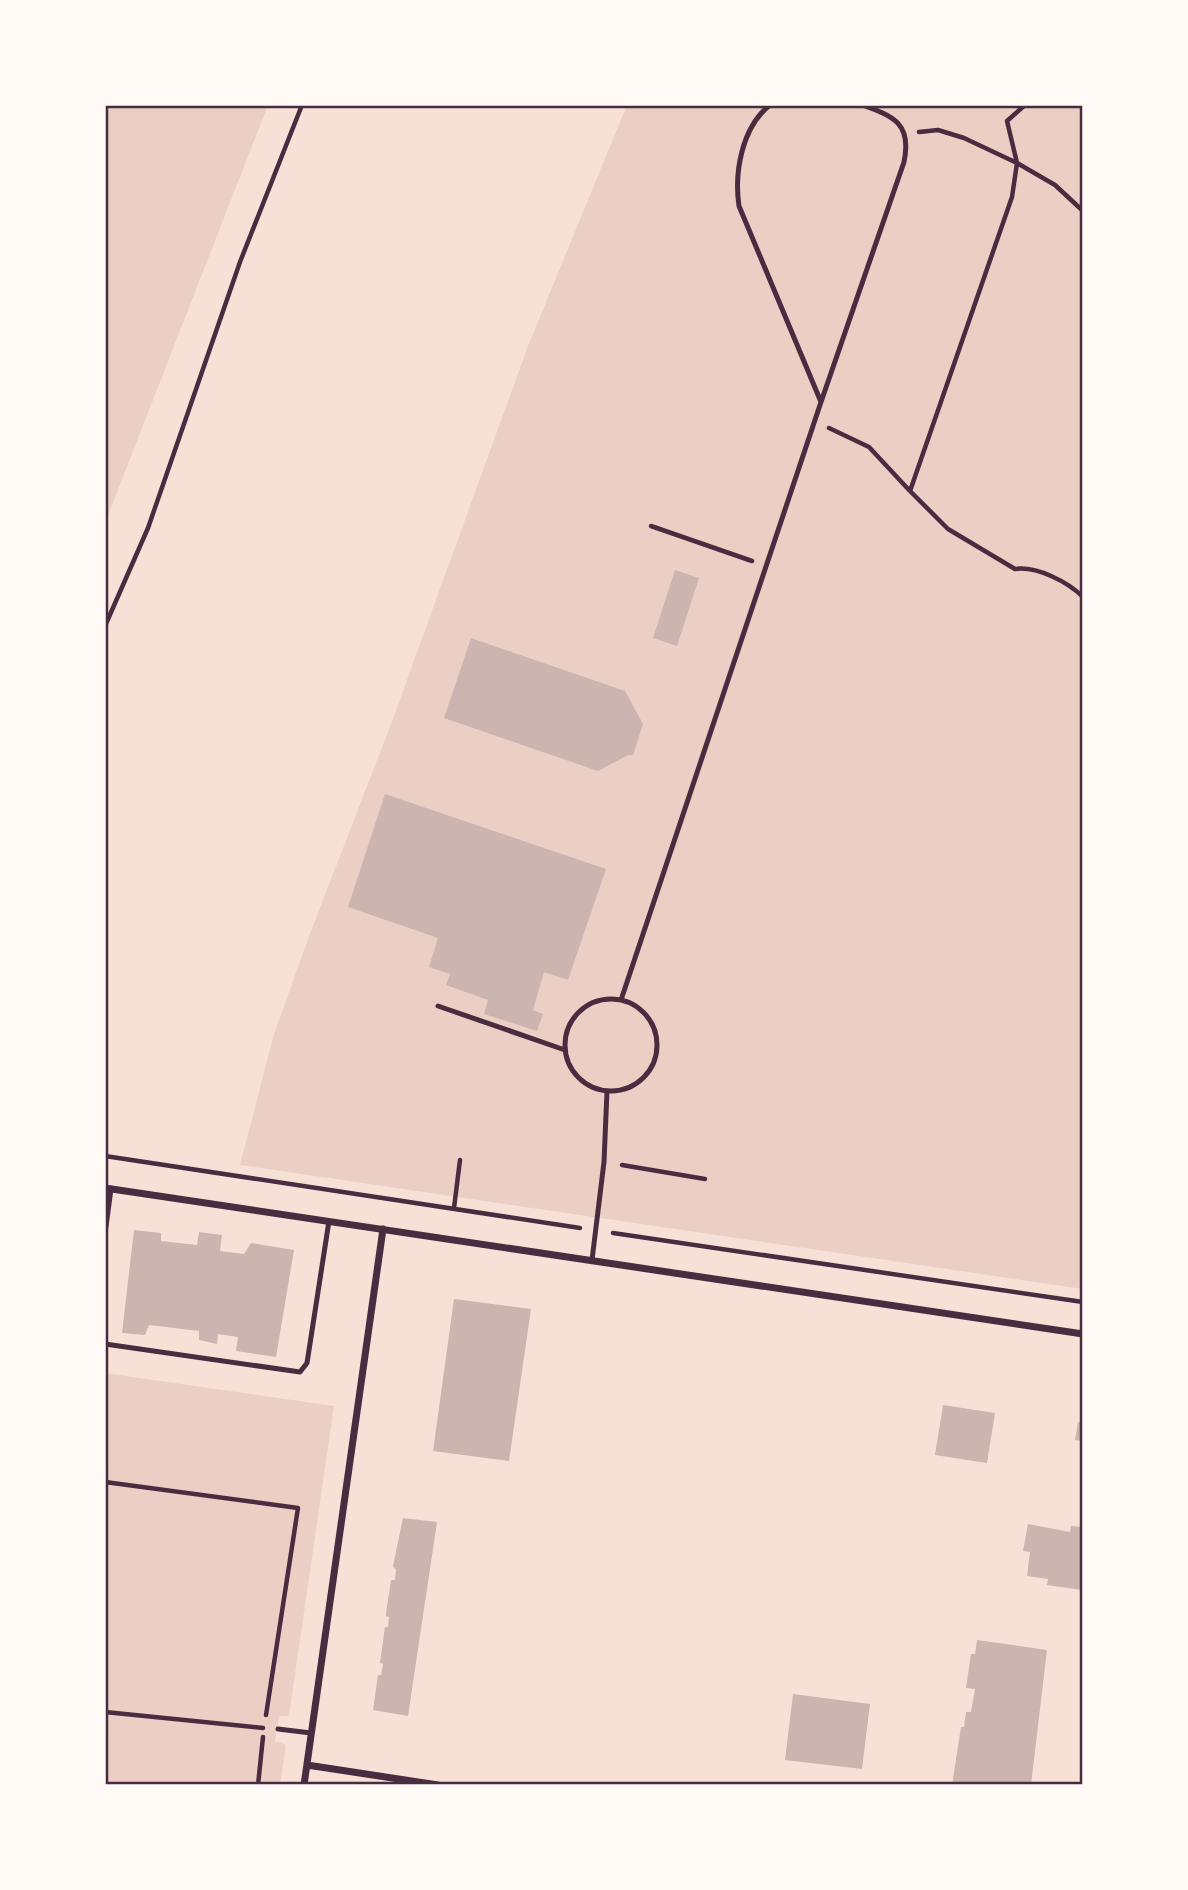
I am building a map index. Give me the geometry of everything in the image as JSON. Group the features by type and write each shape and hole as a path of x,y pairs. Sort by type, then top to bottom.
{"street":[{"path":"108,1189 1083,1334"},
{"path":"304,1785 383,1229"},
{"path":"307,1765 438,1785"}],"lane":[{"path":"770,105 759,117 744,146 738,170 739,206 821,402"},
{"path":"621,1000 904,162 907,150 902,127 896,120 862,105"},
{"path":"621,1000 636,1006 648,1016 655,1029 658,1045 655,1060 648,1073 636,1084 622,1090 607,1091 584,1082 575,1074 565,1050 571,1022 580,1011 600,1001 621,1000"},
{"path":"438,1006 565,1050"},
{"path":"592,1260 604,1162 607,1091"},
{"path":"105,1234 108,1189"},
{"path":"105,1344 300,1372 307,1363 329,1221"},
{"path":"278,1729 312,1733"}],"path":[{"path":"105,626 148,528 240,262 302,105"},
{"path":"910,491 1012,197 1017,163 1007,121 1025,105"},
{"path":"906,138 920,131 938,130 964,138 1017,163 1055,185 1083,211"},
{"path":"815,421 869,447 948,529 1016,569 1023,568 1050,576 1076,590 1083,597"},
{"path":"651,526 766,566"},
{"path":"454,1208 460,1160"},
{"path":"604,1162 705,1179"},
{"path":"105,1482 298,1508 264,1728 258,1785"},
{"path":"105,1712 264,1728"}],"shaded area":[{"path":"105,105 268,105 105,523"},
{"path":"627,105 1083,105 1083,1289 240,1165 274,1034 311,931 391,724 528,346"},
{"path":"105,1373 334,1406 289,1716 279,1716 275,1741 286,1745 280,1785 105,1785"}],"building":[{"path":"675,570 699,578 677,646 653,638"},
{"path":"471,638 625,691 643,724 633,755 598,771 444,718"},
{"path":"385,794 606,869 568,980 544,972 533,1010 543,1014 537,1031 484,1014 488,1000 446,985 450,974 429,967 438,938 348,907"},
{"path":"134,1230 161,1233 161,1241 197,1245 199,1232 222,1235 220,1251 244,1254 251,1243 294,1250 276,1357 236,1351 238,1337 218,1334 217,1344 199,1340 199,1331 149,1325 145,1335 122,1333"},
{"path":"454,1299 531,1309 509,1461 433,1451"},
{"path":"943,1405 995,1413 987,1463 935,1455"},
{"path":"1078,1422 1083,1423 1083,1441 1075,1440"},
{"path":"403,1518 437,1522 408,1716 373,1710 378,1675 381,1675 383,1664 380,1663 389,1617 386,1613 391,1580 395,1580 396,1570 393,1566"},
{"path":"1028,1524 1070,1532 1071,1526 1083,1527 1082,1590 1047,1585 1048,1579 1027,1576 1030,1552 1023,1551"},
{"path":"977,1640 1047,1650 1031,1785 952,1785 961,1727 964,1727 966,1712 971,1712 975,1689 966,1688 971,1654 975,1654"},
{"path":"793,1694 870,1704 862,1769 785,1760"}]}
